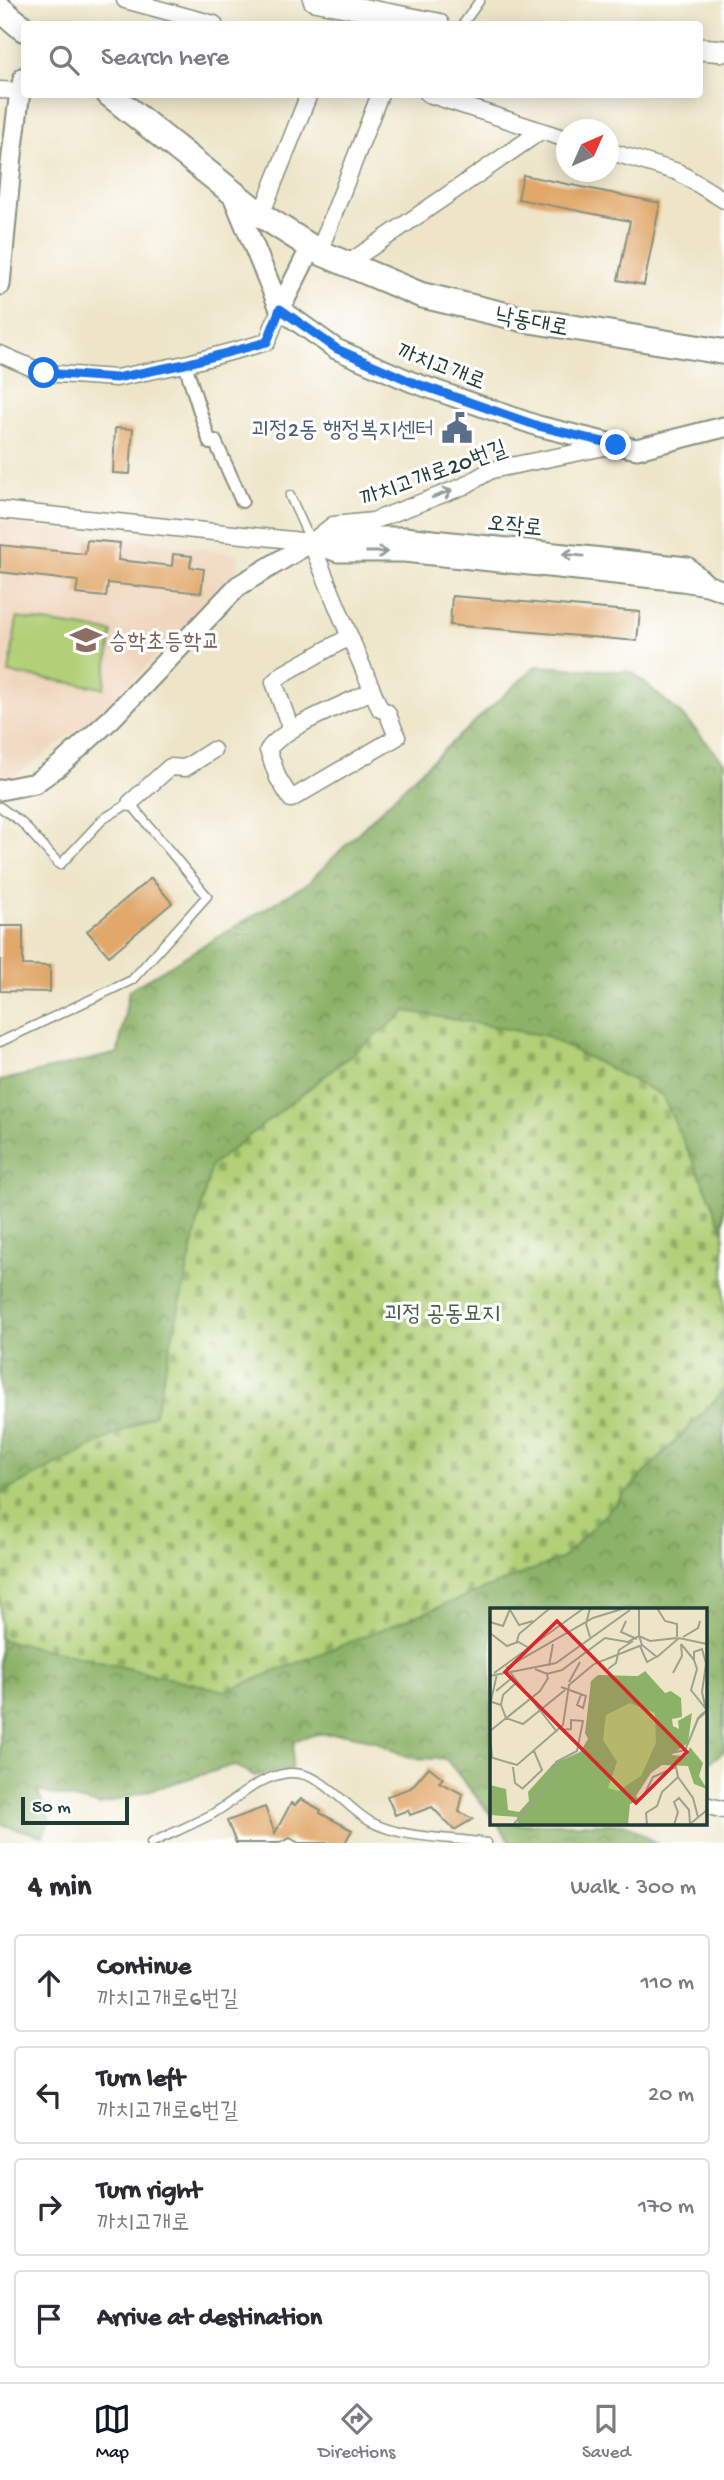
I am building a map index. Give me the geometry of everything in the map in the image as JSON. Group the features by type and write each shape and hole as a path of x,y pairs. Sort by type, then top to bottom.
{"main road":[{"path":"328,1 424,21"},
{"path":"0,9 21,26"},
{"path":"703,49 724,51"},
{"name":"낙동대로","path":"113,98 261,215 315,250 346,264 421,295 527,320 724,352"}],"street":[{"path":"125,0 203,21"},
{"path":"0,90 21,84"},
{"path":"0,285 6,153 21,88"},
{"path":"261,215 307,98"},
{"path":"0,354 44,373 116,378 185,364 267,342 280,309 315,250 378,98"},
{"path":"440,98 556,135"},
{"path":"346,264 541,131"},
{"path":"619,154 678,172 724,200"},
{"path":"230,189 280,309"},
{"name":"까치고개로","path":"280,309 337,349 412,382 538,426 637,449 724,427"},
{"path":"185,364 210,443 215,440 242,501"},
{"name":"까치고개로20번길","path":"311,542 333,526 373,521 464,486 491,470 616,445"},
{"path":"0,510 311,542"},
{"path":"311,542 372,691 380,709 387,712 397,737 291,799 278,778 268,750 274,741 372,691"},
{"path":"0,790 35,783 60,765 111,719 238,586 311,542"},
{"name":"오작로","path":"311,542 338,552 404,552 716,588"},
{"path":"291,730 274,682 283,674 349,637"},
{"path":"130,803 170,767 185,768 213,750"},
{"path":"706,1805 724,1810"}],"lane":[{"path":"465,21 480,0"},
{"path":"290,496 311,542"},
{"path":"0,807 21,822 60,865 103,819 130,803 207,896 132,980 0,1042"},
{"path":"151,1843 214,1812 265,1778 290,1773 304,1775 320,1782 370,1821 387,1829 487,1843"}],"shaded area":[{"name":"승학초등학교","path":"0,522 239,554 238,569 104,711 11,778 0,776"}],"green space":[{"path":"17,618 112,632 104,688 9,673"},
{"path":"536,666 632,672 682,715 724,762 724,1751 706,1765 706,1608 490,1608 490,1814 446,1759 409,1758 377,1742 347,1734 317,1734 294,1741 291,1769 255,1776 234,1765 100,1805 37,1791 50,1819 43,1836 0,1824 0,1081 118,1053 129,990 308,883 415,776"},
{"name":"괴정 공동묘지","path":"407,1011 546,1036 662,1095 724,1233 724,1391 563,1558 226,1691 0,1639 0,1494 155,1414 211,1166"},
{"path":"499,1826 628,1826 656,1843 511,1843"}],"building":[{"path":"523,175 660,203 644,285 618,280 630,221 518,199"},
{"path":"115,428 133,429 130,474 113,473"},
{"path":"87,540 120,543 118,560 172,566 173,554 192,556 190,567 204,569 201,593 108,583 106,597 76,594 78,581 0,572 0,545 85,554"},
{"path":"452,596 640,612 637,641 450,625"},
{"path":"151,878 172,903 109,956 87,931"},
{"path":"0,926 23,926 23,965 50,966 50,992 0,991"},
{"path":"429,1767 443,1778 439,1782 463,1794 459,1812 473,1819 454,1830 432,1807 410,1815 408,1810 395,1815 387,1796 411,1788"},
{"path":"301,1799 352,1830 345,1843 299,1843 290,1838 279,1843 236,1843 227,1821 265,1807 275,1833 291,1803 295,1805"}],"place":[{"name":"괴정2동 행정복지센터","path":"457,428"},
{"name":"승학초등학교","path":"86,640"}],"route":[{"path":"44,373 116,378 185,364 267,342 280,309 337,349 412,382 538,426 616,445"}]}
